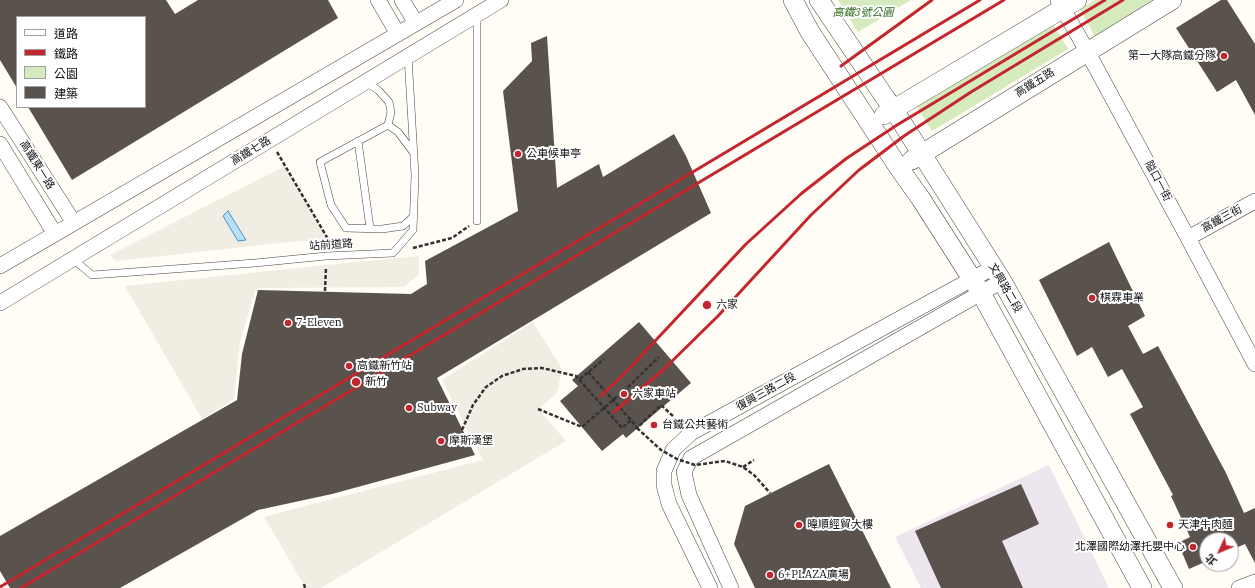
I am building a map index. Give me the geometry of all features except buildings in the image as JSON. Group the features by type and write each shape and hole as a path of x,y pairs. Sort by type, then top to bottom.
{"street":[{"path":"378,0 398,34"},
{"path":"402,0 416,23"},
{"path":"0,266 456,0"},
{"name":"高鐵七路","path":"0,303 501,0"},
{"path":"793,0 810,32 899,168 921,198 976,286 1142,588"},
{"name":"文興路二段","path":"820,0 894,110 998,274 1173,588"},
{"name":"高鐵五路","path":"899,168 921,153 1172,0"},
{"path":"870,123 894,110 1066,3"},
{"name":"隘口一街","path":"1066,3 1087,51 1255,364"},
{"name":"高鐵東一路","path":"0,107 74,223"},
{"name":"高鐵東一路","path":"0,144 55,234"},
{"name":"高鐵三街","path":"1188,238 1255,201"},
{"name":"復興三路二段","path":"710,588 669,504 664,485 664,470 673,450 691,433 998,274"},
{"name":"復興三路二段","path":"731,588 689,495 684,472 691,458 976,286"},
{"path":"1239,588 1255,582"}],"lane":[{"path":"477,14 477,221"},
{"path":"393,253 413,230 415,175 408,56"},
{"path":"366,82 378,90 389,102 391,112 388,125 320,162 330,205 346,228 382,229 403,226 414,216"},
{"path":"388,125 398,132 414,152"},
{"path":"358,141 370,228"},
{"name":"站前道路","path":"73,259 92,275 326,256 393,253"}],"path":[{"path":"276,151 328,239"},
{"path":"393,253 452,238 477,221"},
{"path":"325,291 326,264"},
{"path":"538,409 582,427 614,400 659,357"},
{"path":"580,379 604,359"},
{"path":"462,430 474,405 486,387 502,376 523,369 542,368 576,376 622,428 630,420"},
{"path":"588,372 637,428 661,450 676,459 694,465 725,461 743,466 754,475 770,494"},
{"path":"637,428 661,406 674,417"},
{"path":"743,466 754,460"},
{"path":"304,584 305,588"}],"shaded area":[{"path":"285,166 328,239 116,261 110,255"},
{"path":"419,256 419,274 404,287 256,288 240,342 234,399 202,419 125,286 326,265"},
{"path":"533,322 562,369 557,393 538,409 566,441 321,588 306,588 264,517 483,460 442,380"},
{"path":"1049,465 1109,588 921,588 895,537"}],"green space":[{"name":"高鐵3號公園","path":"838,0 911,0 858,32"},
{"path":"1095,0 1155,0 1095,37 1080,9"},
{"path":"1053,24 1068,49 932,131 917,107"}],"water":[{"path":"228,211 246,240 238,241 223,216"}],"railway":[{"path":"841,66 932,0"},
{"path":"0,587 980,0"},
{"path":"21,588 1004,0"},
{"path":"601,396 626,372 746,244 802,193 847,158 897,125 1105,0"},
{"path":"614,412 663,370 718,316 811,215 859,170 904,136 971,92 1123,0"}],"place":[{"name":"第一大隊高鐵分隊","path":"1224,56"},
{"name":"公車候車亭","path":"518,154"},
{"name":"棋霖車業","path":"1092,298"},
{"name":"六家","path":"707,305"},
{"name":"7-Eleven","path":"288,323"},
{"name":"高鐵新竹站","path":"349,366"},
{"name":"新竹","path":"356,382"},
{"name":"六家車站","path":"624,394"},
{"name":"Subway","path":"409,408"},
{"name":"台鐵公共藝術","path":"654,425"},
{"name":"摩斯漢堡","path":"441,441"},
{"name":"暐順經貿大樓","path":"799,525"},
{"name":"天津牛肉麵","path":"1170,525"},
{"name":"北澤國際幼澤托嬰中心","path":"1193,547"},
{"name":"6+PLAZA廣場","path":"770,575"}]}
